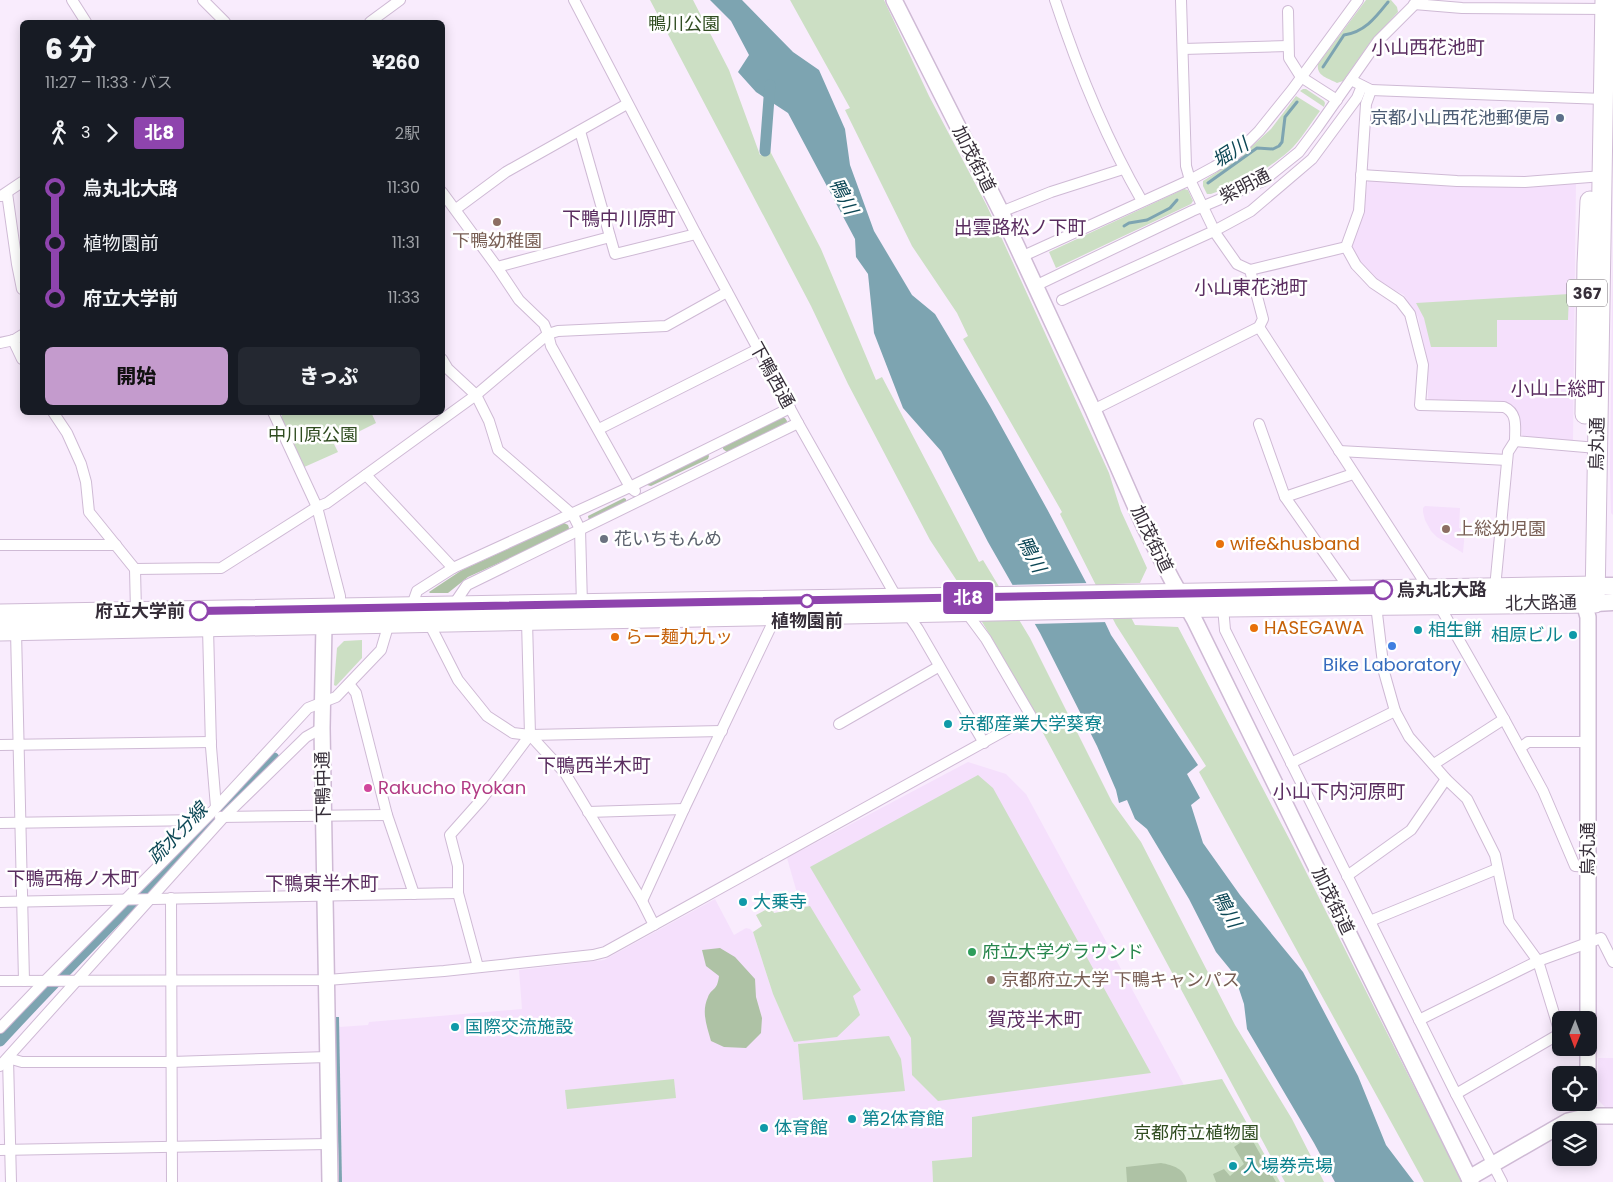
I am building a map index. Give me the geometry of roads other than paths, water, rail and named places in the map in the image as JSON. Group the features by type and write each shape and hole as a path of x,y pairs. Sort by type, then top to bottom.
{"highway":[{"name":"烏丸通","path":"1596,598 1587,264 1597,177 1597,99 1602,6"},
{"name":"烏丸通","path":"1597,99 1608,141 1597,177"},
{"name":"北大路通","path":"0,614 582,605 968,608 1183,601 1351,590 1495,588 1596,598"},
{"name":"北大路通","path":"1183,601 1223,607 1440,605 1596,598"},
{"name":"北大路通","path":"8,631 776,616 902,607"}],"street":[{"path":"72,0 85,20"},
{"path":"203,0 223,20"},
{"path":"373,20 400,0"},
{"name":"下鴨西通","path":"574,0 627,104 798,423 902,607 918,629 984,743"},
{"name":"加茂街道","path":"894,0 1001,212 1093,410 1144,526 1194,619 1470,1180"},
{"path":"1055,0 1070,46 1094,107 1142,201"},
{"path":"1181,0 1186,166 1190,180 1214,231 1237,264 1250,270 1346,247"},
{"name":"紫明通","path":"1021,257 1190,180 1237,152 1259,132 1358,0"},
{"path":"1416,2 1462,8 1602,6"},
{"name":"紫明通","path":"1035,286 1263,181 1299,152 1378,41 1416,2"},
{"path":"1288,11 1289,58 1301,77 1337,100"},
{"path":"1183,50 1288,46"},
{"path":"1351,80 1367,88 1597,99"},
{"path":"1367,88 1358,211 1346,247 1356,265 1373,282 1400,301 1410,314 1423,365 1420,404 1506,407 1514,416 1515,441 1508,452 1495,588"},
{"path":"1062,300 1214,231 1251,211 1312,159 1357,98 1367,88"},
{"path":"456,209 506,172 627,104"},
{"path":"580,131 615,254 696,234"},
{"path":"1001,212 1051,192 1124,169"},
{"path":"1361,175 1457,181 1525,182 1597,177"},
{"path":"20,183 3,195 20,279"},
{"path":"445,196 497,266 519,300 544,324 551,346 630,487 643,498"},
{"path":"497,266 610,237"},
{"path":"1093,410 1259,327 1263,318 1250,270"},
{"path":"135,569 221,568 327,502 366,475 476,395 548,334 558,331 666,326 727,292"},
{"path":"1259,327 1429,589"},
{"path":"0,343 13,340 20,335"},
{"path":"13,340 20,354"},
{"path":"599,429 758,349"},
{"path":"445,364 476,395 489,421 498,450 573,515 580,529 582,605"},
{"path":"410,608 417,591 453,568 573,515 790,408"},
{"path":"55,415 67,433 81,464 86,482 89,512 135,569 136,612"},
{"path":"274,415 317,507 340,596 340,609 324,625"},
{"path":"452,607 467,585 798,423"},
{"path":"1259,424 1285,497 1351,590"},
{"path":"1515,441 1591,447"},
{"path":"1339,451 1507,460"},
{"path":"1285,497 1353,474"},
{"path":"366,475 453,568"},
{"path":"0,545 116,545"},
{"name":"烏丸通","path":"1587,1011 1594,940 1588,867 1588,742 1596,598"},
{"path":"1376,605 1384,672 1395,711 1409,737 1446,779 1467,799 1495,855 1509,921 1538,961 1554,1011"},
{"path":"1440,605 1520,748 1576,866 1588,867"},
{"path":"1223,607 1225,630 1456,1094 1502,1182"},
{"path":"0,981 327,980 478,967 593,955 605,952 1031,716 968,608"},
{"path":"642,901 776,616"},
{"path":"478,967 458,893 458,866 450,835 482,799 530,734 527,621"},
{"path":"430,623 458,680 487,716 513,733 722,731"},
{"path":"0,1028 210,814 308,708 336,697 349,684 381,650 389,624"},
{"name":"下鴨中通","path":"324,625 322,728 330,1182"},
{"path":"208,628 211,742 210,814"},
{"path":"8,631 18,745 24,981"},
{"path":"839,724 938,666"},
{"path":"349,684 356,693 387,816 414,894"},
{"path":"1291,763 1395,711"},
{"path":"1434,764 1504,719"},
{"path":"0,1066 223,818 306,736 322,728"},
{"path":"530,734 565,773 642,901 654,925"},
{"path":"0,745 211,742"},
{"path":"1520,748 1528,742 1588,742"},
{"path":"1347,876 1411,830 1446,779"},
{"path":"588,812 684,809"},
{"path":"0,823 210,814 223,818 387,816"},
{"path":"1370,921 1497,869"},
{"path":"0,902 458,893"},
{"path":"171,898 172,1182"},
{"path":"1419,1020 1538,961 1594,940 1613,938"},
{"path":"1594,940 1613,962"},
{"path":"1456,1094 1552,1038"},
{"path":"8,1058 22,1062 172,1062 328,1057"},
{"path":"8,1058 5,1150 11,1182"},
{"path":"1470,1180 1492,1164 1586,1111"},
{"path":"1596,1111 1613,1116"},
{"path":"5,1150 329,1144"}],"water":[{"name":"鴨川","path":"710,0 742,0 793,52 819,70 845,129 850,165 874,231 912,295 935,314 990,406 1047,509 1089,588 1111,635 1198,765 1187,774 1200,798 1191,805 1203,843 1240,895 1303,972 1358,1076 1386,1145 1414,1182 1335,1182 1247,1029 1244,1004 1234,974 1216,952 1189,899 1147,829 1135,819 1127,800 1119,803 1116,790 1097,746 1040,633 988,542 941,451 903,408 874,333 868,274 856,257 855,239 788,113 756,92 738,72 749,55 731,21"},
{"path":"335,1017 339,1017 342,1182 339,1182"}],"waterway":[{"name":"堀川","path":"1323,67 1344,35 1364,27 1388,2"},
{"name":"疏水分線","path":"765,151 770,85"},
{"name":"堀川","path":"1208,183 1257,148 1273,149 1279,146 1282,142 1285,117 1297,102"},
{"name":"堀川","path":"1124,226 1129,223 1147,220 1170,208 1177,200"},
{"name":"疏水分線","path":"0,1041 274,758"}],"place":[{"name":"京都小山西花池郵便局","path":"1560,118"},
{"name":"下鴨幼稚園","path":"497,222"},
{"name":"上総幼児園","path":"1446,529"},
{"name":"花いちもんめ","path":"604,539"},
{"name":"wife&husband","path":"1220,544"},
{"name":"烏丸北大路","path":"1383,590"},
{"name":"植物園前","path":"807,601"},
{"name":"府立大学前","path":"199,611"},
{"name":"HASEGAWA","path":"1254,628"},
{"name":"相生餅","path":"1418,630"},
{"name":"相原ビル","path":"1573,635"},
{"name":"らー麺九九ッ","path":"615,637"},
{"name":"Bike Laboratory","path":"1392,646"},
{"name":"京都産業大学葵寮","path":"948,724"},
{"name":"Rakucho Ryokan","path":"368,788"},
{"name":"大乗寺","path":"743,902"},
{"name":"府立大学グラウンド","path":"972,952"},
{"name":"京都府立大学 下鴨キャンパス","path":"991,980"},
{"name":"国際交流施設","path":"455,1027"},
{"name":"第2体育館","path":"852,1119"},
{"name":"体育館","path":"764,1128"},
{"name":"入場券売場","path":"1233,1166"}],"district":[{"name":"小山西花池町","path":"1428,47"},
{"name":"下鴨中川原町","path":"619,218"},
{"name":"出雲路松ノ下町","path":"1020,227"},
{"name":"小山東花池町","path":"1251,287"},
{"name":"小山上総町","path":"1558,388"},
{"name":"下鴨西半木町","path":"594,765"},
{"name":"小山下内河原町","path":"1339,791"},
{"name":"下鴨西梅ノ木町","path":"73,878"},
{"name":"下鴨東半木町","path":"322,883"},
{"name":"賀茂半木町","path":"1035,1019"}],"park label":[{"name":"鴨川公園","path":"684,24"},
{"name":"中川原公園","path":"313,435"},
{"name":"京都府立植物園","path":"1196,1133"}]}
